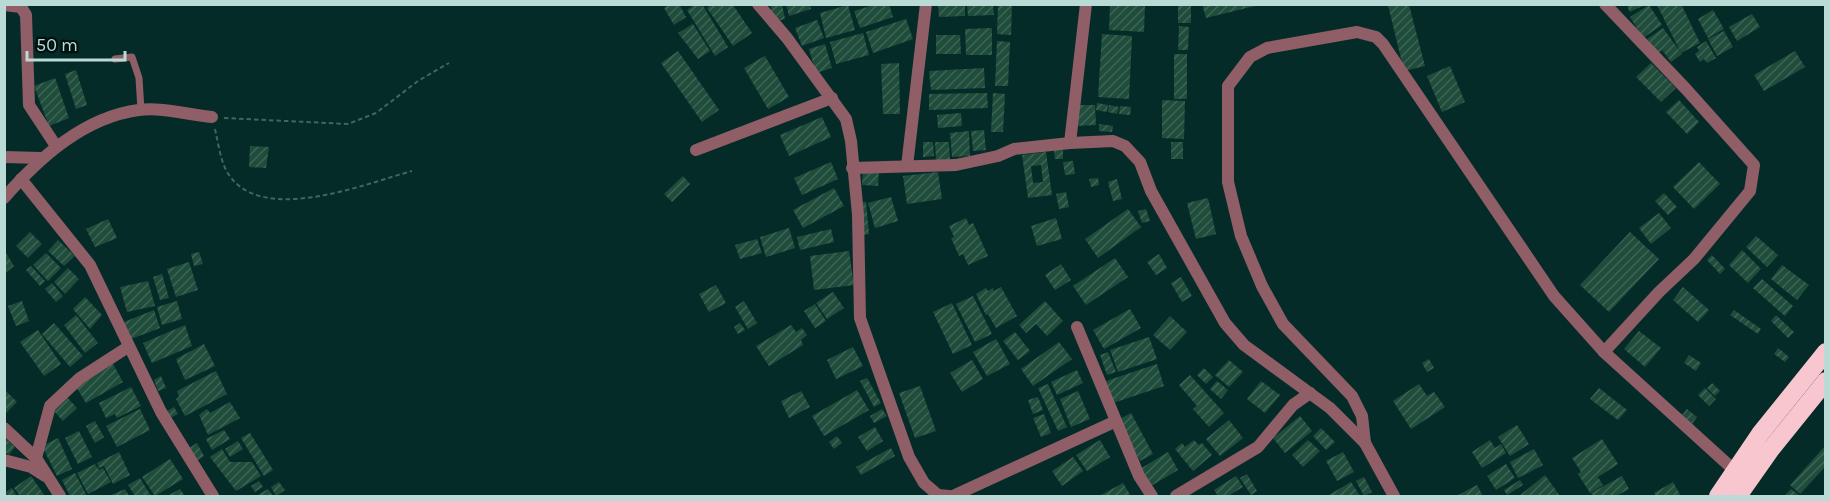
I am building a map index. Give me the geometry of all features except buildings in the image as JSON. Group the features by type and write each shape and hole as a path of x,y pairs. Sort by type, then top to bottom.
{"highway":[{"path":"1718,496 1734,470 1826,352"},
{"path":"1738,496 1771,449 1826,381"}],"street":[{"path":"758,4 787,38 846,119 851,141 858,215 860,318 909,457 924,483 938,495 951,496 1114,422"},
{"path":"907,166 926,4"},
{"path":"1070,143 1086,4"},
{"path":"1604,351 1659,292 1694,260 1750,191 1754,165 1605,4"},
{"path":"4,5 21,7 26,15 29,105 56,146"},
{"path":"1365,443 1362,416 1352,396 1283,324 1262,286 1241,236 1228,182 1228,86 1250,57 1267,48 1357,32 1376,37 1383,44 1554,296 1604,351 1734,470"},
{"path":"696,150 832,98"},
{"path":"4,198 41,158 56,146 108,117 141,110 212,117"},
{"path":"852,168 956,165 998,156 1014,149 1113,141 1134,154 1151,191 1225,323 1244,345 1310,393 1365,443 1394,496"},
{"path":"4,157 41,158"},
{"path":"21,179 90,265 161,412 213,496"},
{"path":"1077,327 1138,477 1152,496"},
{"path":"36,458 50,406 80,378 128,346"},
{"path":"1176,496 1258,447 1293,405 1310,393"},
{"path":"4,428 36,458 60,496"},
{"path":"4,460 31,467 49,478"}],"lane":[{"path":"115,59 132,57 139,78 141,110"}],"path":[{"path":"412,171 328,194 292,200 264,199 241,187 226,171 212,117 348,124 376,113 418,81 449,63"}]}
